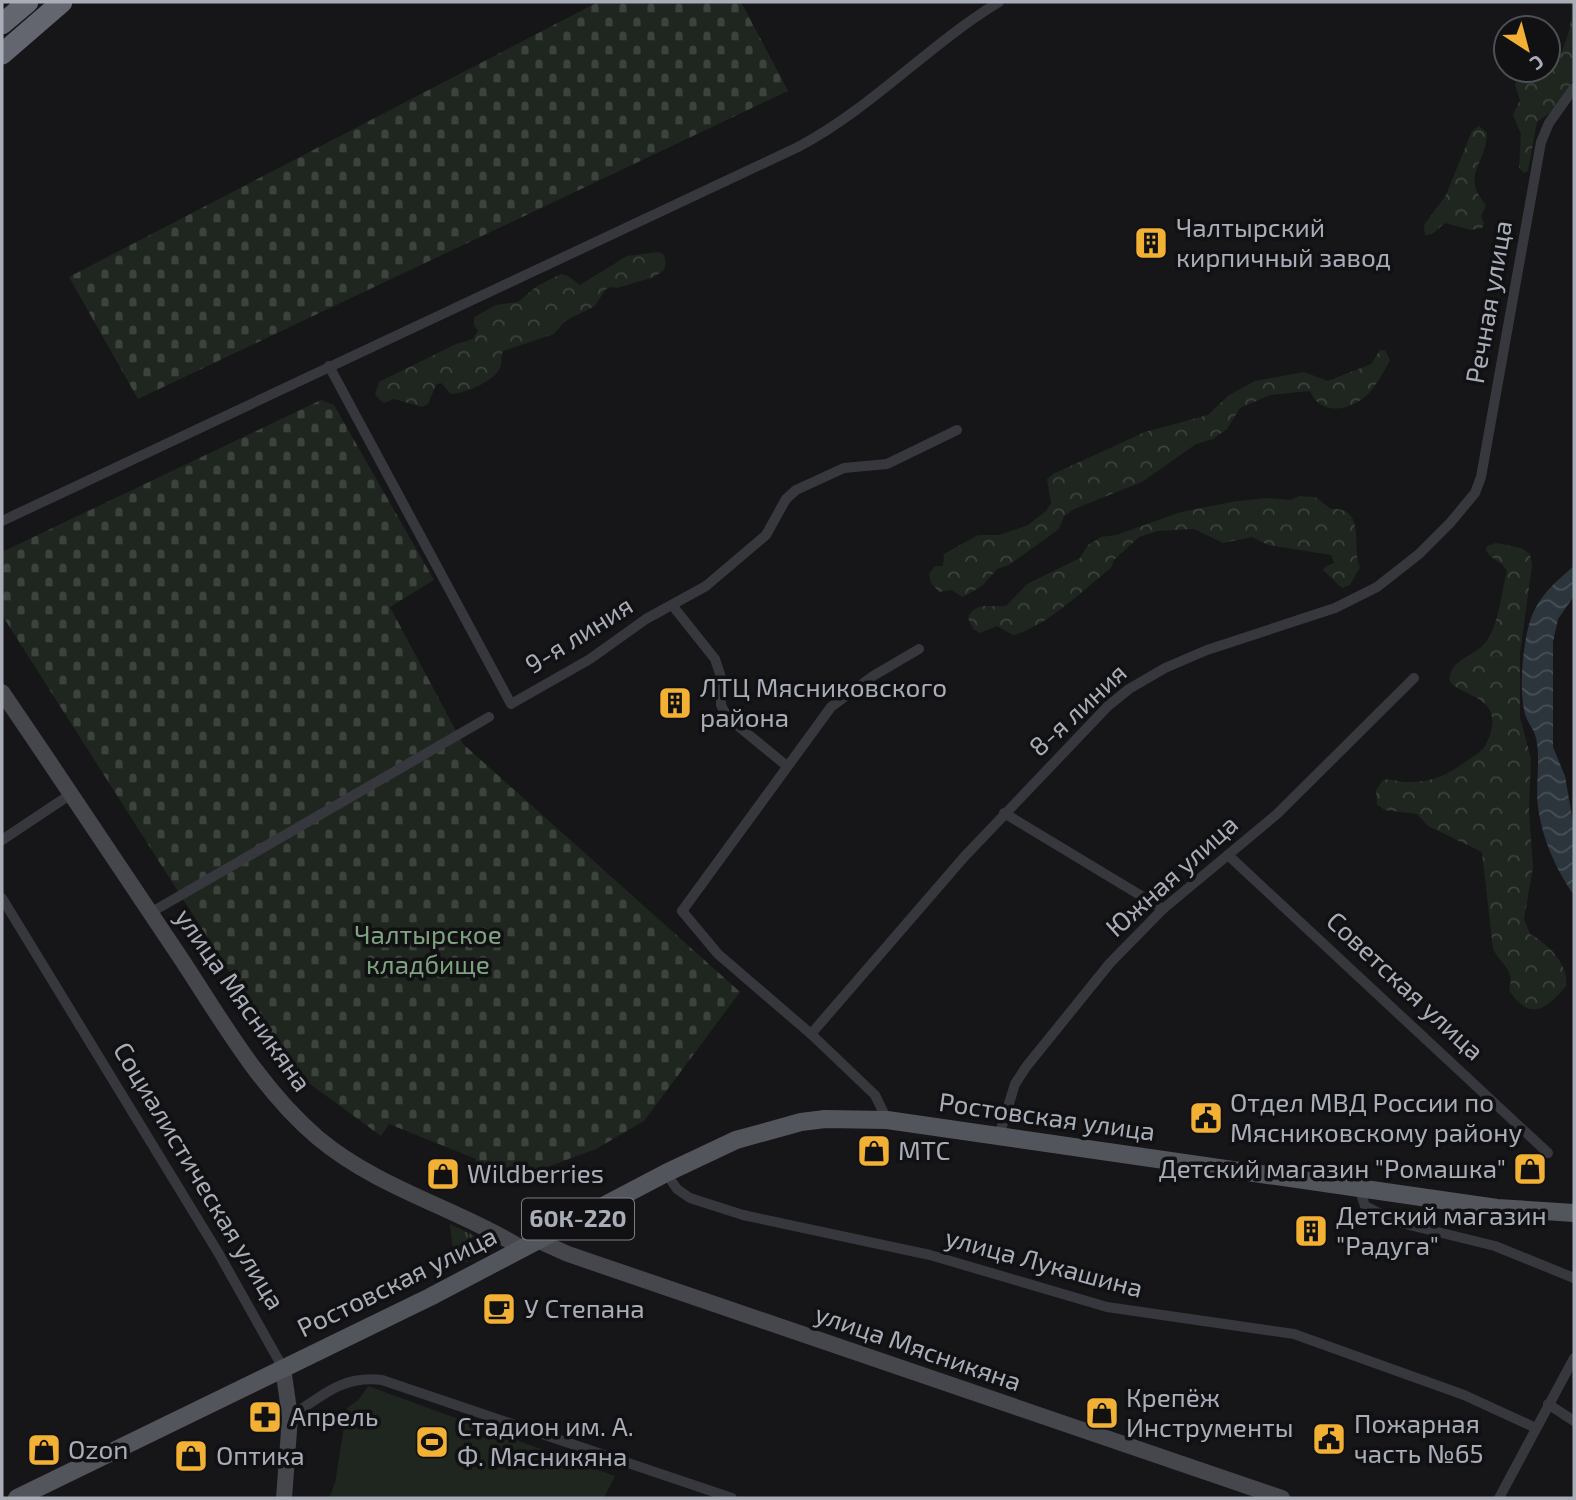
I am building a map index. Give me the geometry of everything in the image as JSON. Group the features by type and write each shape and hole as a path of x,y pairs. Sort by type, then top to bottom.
{"highway":[{"path":"2,24 28,2"},
{"path":"2,54 62,2"}],"main road":[{"name":"Ростовская улица","path":"17,1498 531,1245 666,1173 736,1140 780,1126 825,1119 887,1120 1497,1208 1574,1213"}],"street":[{"path":"2,521 820,136 865,106 946,38 999,2"},
{"name":"Речная улица","path":"1450,523 1475,493 1481,477 1541,142 1549,123 1574,88"},
{"name":"9-я линия","path":"329,366 511,704 590,659 646,619 706,586 758,543 786,499 796,490 844,468 887,464 957,430"},
{"name":"8-я линия","path":"811,1034 1004,813 1108,706 1145,678 1207,650 1359,597 1397,573 1450,523"},
{"name":"9-я линия","path":"672,605 719,667 721,705 727,717 787,766"},
{"path":"887,1120 875,1095 811,1034 718,954 682,911 831,707 865,682 919,649"},
{"name":"Южная улица","path":"999,1136 1015,1084 1040,1046 1110,963 1163,909 1321,773 1414,678"},
{"name":"улица Мясникяна","path":"2,692 253,1066 317,1137 365,1171 410,1195 531,1245 581,1258 1282,1498"},
{"path":"150,913 489,717"},
{"path":"2,840 71,794"},
{"path":"1004,813 1163,909"},
{"name":"Советская улица","path":"1228,855 1548,1153"},
{"name":"Социалистическая улица","path":"2,898 219,1254 283,1368 290,1417 284,1498"},
{"name":"улица Лукашина","path":"666,1173 677,1189 690,1198 743,1215 930,1255 1107,1307 1294,1334 1464,1395 1536,1428"},
{"path":"1359,1188 1365,1206 1397,1222 1494,1246 1574,1278"},
{"path":"1499,1498 1574,1358"},
{"path":"290,1417 340,1384 355,1378 382,1380 732,1498"},
{"path":"1548,1405 1574,1421"}],"green space":[{"path":"598,2 741,2 788,91 138,399 69,277"},
{"path":"1571,2 1574,2 1574,79 1554,110 1537,122 1528,171 1524,173 1519,168 1521,134 1513,115 1520,100 1515,85 1562,84 1562,51 1570,29"},
{"path":"1479,126 1487,133 1475,178 1477,192 1486,206 1481,216 1484,224 1482,228 1471,230 1445,223 1432,234 1425,235 1424,225 1446,195 1472,131"},
{"path":"659,252 664,255 664,270 654,277 617,288 610,287 595,306 565,321 554,334 503,351 501,366 496,373 478,386 451,394 441,383 436,385 428,404 422,407 394,399 384,403 375,395 379,382 456,344 473,339 478,330 474,326 474,317 496,305 518,302 537,286 561,274 580,285 627,256"},
{"path":"1380,350 1385,350 1390,360 1372,389 1354,404 1329,408 1321,405 1310,391 1270,395 1240,408 1227,429 1213,439 1196,444 1142,482 1074,509 1064,516 1059,529 1009,565 997,569 982,586 963,597 951,590 939,592 931,583 929,574 935,566 943,566 944,554 978,535 999,535 1028,525 1046,511 1051,503 1047,479 1053,474 1145,432 1208,415 1229,395 1255,381 1304,372 1328,381 1371,364"},
{"name":"Чалтырское кладбище","path":"321,400 334,405 434,580 390,607 463,744 740,992 644,1121 596,1149 539,1170 499,1177 473,1172 476,1159 389,1124 381,1136 310,1084 283,1056 2,615 2,552"},
{"path":"1299,496 1315,497 1331,509 1349,514 1354,521 1360,567 1350,585 1342,588 1323,570 1334,563 1331,555 1268,545 1252,537 1223,543 1194,529 1157,531 1139,537 1114,560 1111,568 1051,616 1025,631 1013,635 997,626 980,633 973,629 968,618 971,612 979,607 1006,606 1027,584 1080,558 1088,545 1101,537 1116,535 1181,512 1231,502 1266,498 1291,500"},
{"path":"1496,543 1521,548 1530,554 1532,565 1520,654 1520,717 1531,759 1529,811 1533,867 1524,919 1530,934 1556,955 1566,978 1566,986 1559,994 1538,1009 1531,1009 1516,1000 1509,990 1509,972 1493,949 1482,852 1428,826 1417,814 1385,810 1377,805 1376,790 1383,780 1418,782 1441,776 1476,754 1487,742 1492,725 1491,712 1484,703 1456,687 1451,682 1450,675 1460,661 1485,643 1494,628 1507,571 1486,551 1487,546"},
{"path":"450,1224 479,1238 480,1249 472,1260 459,1265 453,1251"},
{"name":"Стадион им. А. Ф. Мясникяна","path":"368,1386 615,1476 604,1498 329,1498 335,1483 347,1408 358,1400"}],"water":[{"path":"1574,566 1574,596 1558,619 1553,642 1553,747 1565,776 1574,828 1574,895 1561,875 1546,842 1540,819 1537,799 1537,746 1525,714 1522,676 1527,631 1535,609 1543,596"}],"place":[{"name":"Чалтырский кирпичный завод","path":"1151,243"},
{"name":"ЛТЦ Мясниковского района","path":"675,703"},
{"name":"Отдел МВД России по Мясниковскому району","path":"1206,1118"},
{"name":"МТС","path":"874,1151"},
{"name":"Детский магазин \"Ромашка\"","path":"1530,1169"},
{"name":"Wildberries","path":"443,1174"},
{"name":"Детский магазин \"Радуга\"","path":"1311,1231"},
{"name":"У Степана","path":"499,1309"},
{"name":"Крепёж Инструменты","path":"1102,1413"},
{"name":"Апрель","path":"265,1417"},
{"name":"Пожарная часть №65","path":"1329,1439"},
{"name":"Стадион им. А. Ф. Мясникяна","path":"432,1442"},
{"name":"Ozon","path":"44,1450"},
{"name":"Оптика","path":"191,1456"}]}
